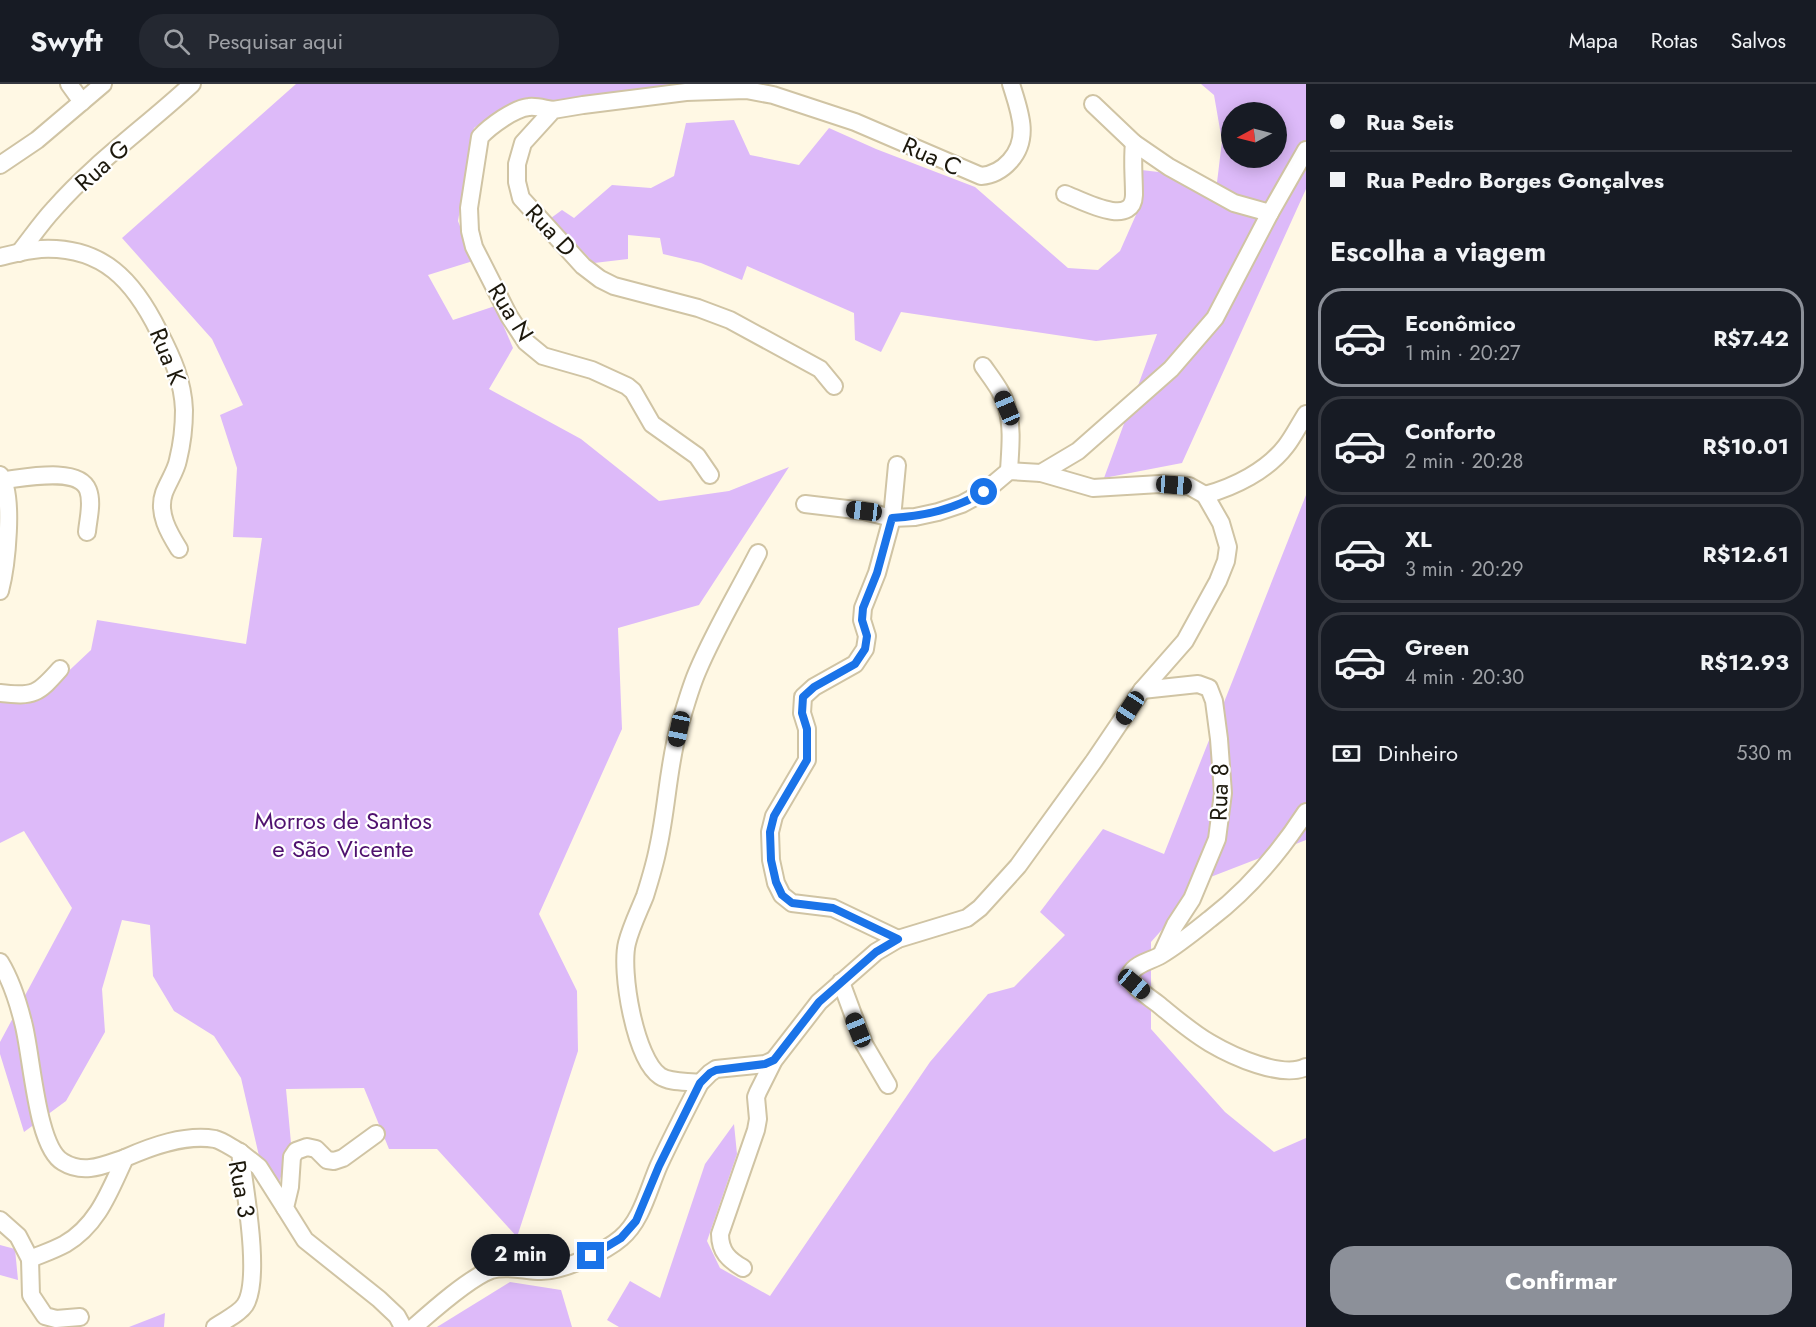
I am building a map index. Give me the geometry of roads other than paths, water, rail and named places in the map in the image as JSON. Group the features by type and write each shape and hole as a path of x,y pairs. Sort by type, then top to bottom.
{"street":[{"path":"69,84 82,102"},
{"path":"0,165 37,140 103,84"},
{"name":"Rua G","path":"19,253 54,209 98,165 154,120 192,84"},
{"name":"Rua C","path":"775,89 981,176 992,175 1006,166 1018,152 1023,133 1011,84"},
{"path":"553,110 717,90 775,89"},
{"path":"1093,104 1134,143 1169,167 1234,203 1270,213"},
{"name":"Rua N","path":"553,110 531,106 520,108 480,136 469,208 470,231 474,247 509,316 526,342 543,356 592,370 627,386 652,424 697,456 710,475"},
{"name":"Rua D","path":"553,110 523,143 517,164 517,182 521,198 530,210 584,266 600,279 614,286 698,308 730,320 820,369 834,386"},
{"path":"1065,194 1112,212 1128,209 1134,198 1131,163 1134,143"},
{"path":"1041,473 1078,451 1172,369 1215,318 1306,150"},
{"name":"Rua K","path":"0,257 40,249 69,251 99,259 126,279 150,312 174,361 182,389 184,412 178,461 163,496 162,512 167,530 179,549"},
{"path":"983,366 1000,391 1007,408 1010,429 1009,471"},
{"path":"1205,495 1218,491 1265,467 1285,448 1306,414"},
{"path":"897,465 892,518 877,573 863,608 862,620 867,636 865,649 855,664 814,687 803,697 802,713 807,729 807,760 774,816 770,832 771,860 776,882 786,900 800,905 833,908 898,939"},
{"path":"743,1268 731,1261 724,1253 720,1244 720,1234 756,1130 758,1119 756,1097 774,1060 819,1002 876,952 898,939 967,918 980,908 1018,866 1095,761 1142,690 1185,641 1218,581 1226,561 1228,547 1221,523 1205,495 1189,486 1160,484 1093,488 1041,473 1009,471 984,492 962,504 926,514 892,518 864,511 804,504"},
{"path":"0,591 5,573 8,537 2,477 65,475 81,480 86,486 90,501 87,532"},
{"path":"700,1083 667,1079 657,1074 653,1068 640,1045 625,982 625,960 627,943 646,893 658,847 679,729 697,671 759,553"},
{"path":"0,693 29,695 42,689 60,669"},
{"name":"Rua 8","path":"1142,690 1198,684 1209,688 1215,700 1220,739 1222,793 1217,839 1192,899 1175,925 1161,954"},
{"path":"1306,812 1290,837 1248,885 1209,920 1161,954 1131,971 1130,978 1134,984 1179,1021 1210,1043 1241,1058 1280,1070 1300,1070 1306,1067"},
{"name":"Rua 3","path":"0,962 7,974 24,1023 44,1132 51,1151 62,1162 82,1169 96,1168 158,1145 197,1138 217,1139 240,1152 251,1244 251,1284 246,1304 215,1327"},
{"path":"841,982 864,1044 888,1085"},
{"path":"414,1327 439,1305 493,1269 505,1267 543,1271 591,1256 621,1238 636,1221 659,1166 700,1083 716,1070 765,1064 774,1060"},
{"path":"285,1208 290,1187 292,1157 296,1151 307,1147 316,1149 327,1160 334,1161 343,1158 376,1134"},
{"path":"240,1152 259,1167 305,1240 379,1299 397,1316 403,1327"},
{"path":"30,1259 64,1244 91,1222 104,1203 125,1158"},
{"path":"0,1220 18,1236 30,1259 31,1295 45,1316 56,1319 80,1317"}],"park label":[{"name":"Morros de Santos e São Vicente","path":"343,834"}]}
